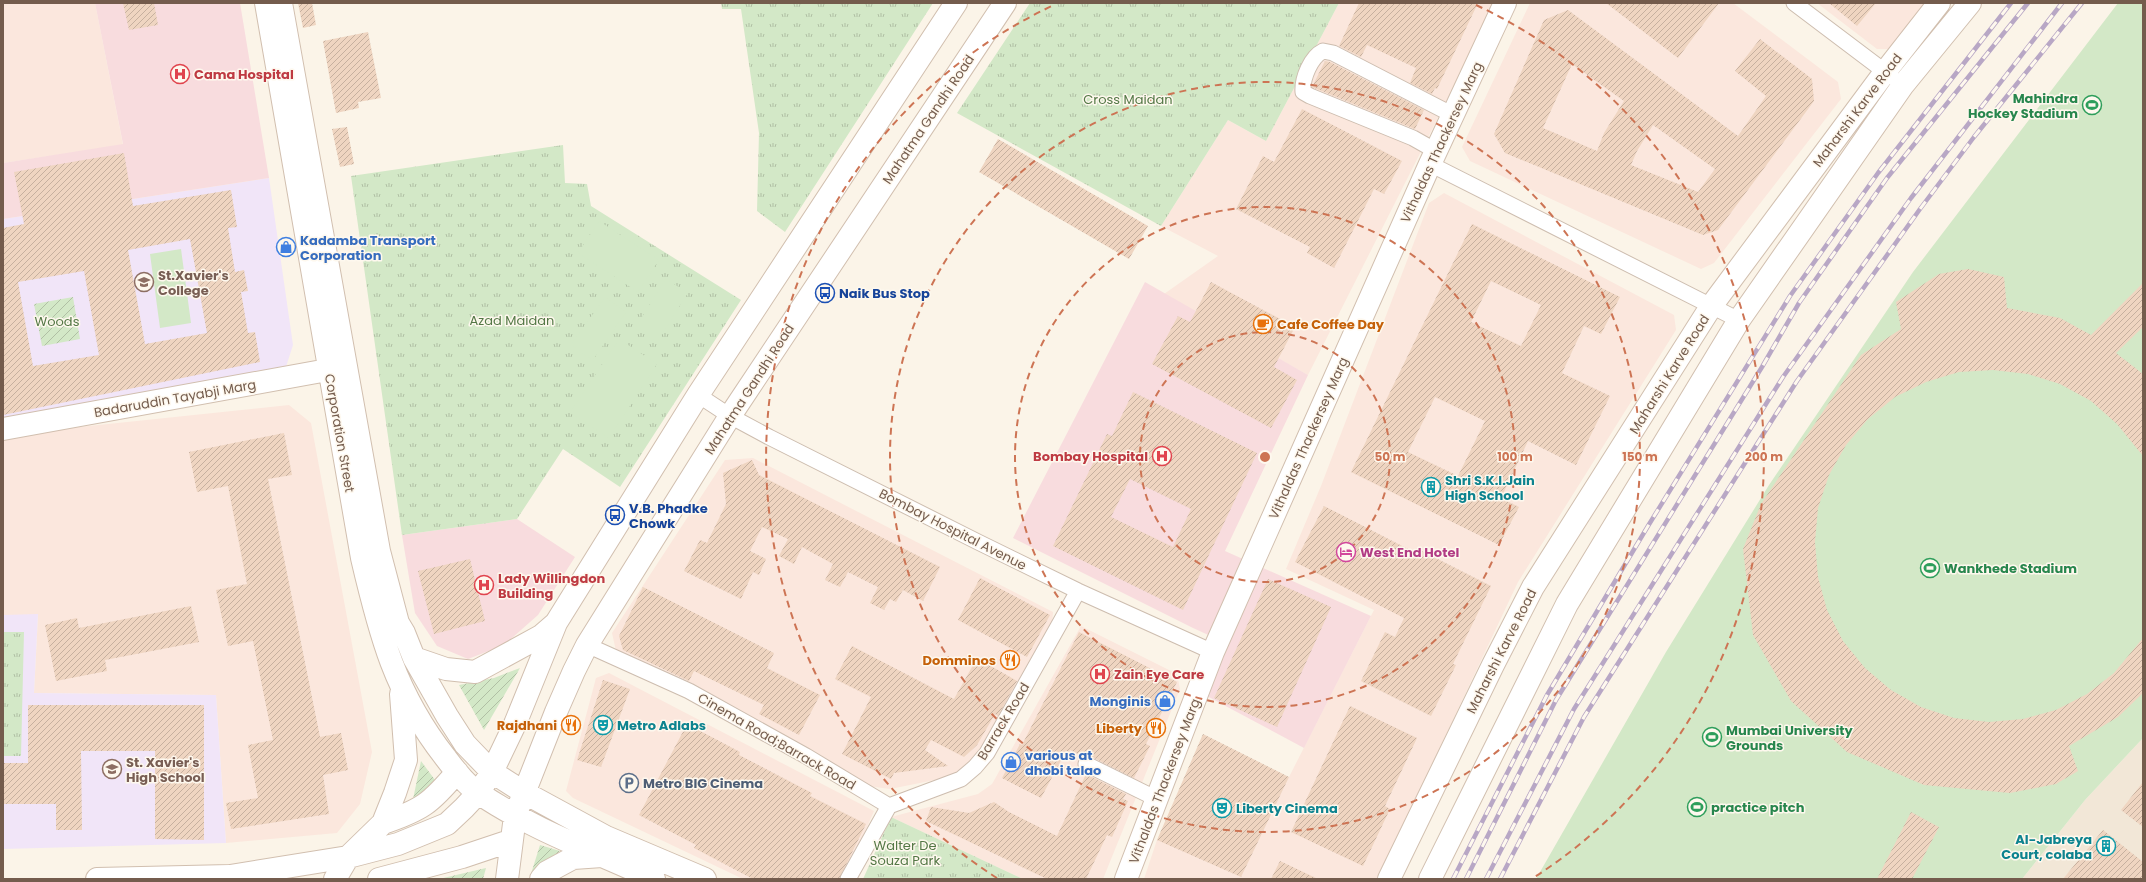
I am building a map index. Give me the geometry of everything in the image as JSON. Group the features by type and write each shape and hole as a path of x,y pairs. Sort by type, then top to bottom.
{"main road":[{"name":"Corporation Street","path":"266,3 338,368 379,552 398,623 404,633 414,658 465,744 492,772 525,793 606,837 705,879"},
{"name":"Corporation Street","path":"282,3 338,368 362,558 379,630 401,689 426,733 457,772 478,793 515,816 654,879"},
{"path":"97,879 230,876 348,857 398,844 447,824 478,793 492,772 515,724 556,623 698,395 956,3"},
{"name":"Mahatma Gandhi Road","path":"506,879 510,841 515,816 556,712 587,645 730,416 1005,3"},
{"name":"Vithaldas Thackersey Marg","path":"1126,879 1213,652 1433,157 1505,3"},
{"name":"Maharshi Karve Road","path":"1389,879 1493,665 1533,587 1712,305 1885,72 1939,3"},
{"name":"Maharshi Karve Road","path":"1430,879 1567,604 1738,320 1903,85 1970,3"},
{"name":"Badaruddin Tayabji Marg","path":"3,429 338,368"},
{"path":"414,658 446,669 475,672 541,636 556,623"},
{"path":"384,823 406,760 401,689"},
{"path":"335,879 348,857 384,823 412,813 436,798 457,772"},
{"path":"379,879 462,857 510,841"},
{"path":"541,879 547,872 573,858 604,856"}],"street":[{"path":"1794,3 1903,85"},
{"path":"1453,115 1333,53 1323,51 1314,57 1303,81 1303,92 1310,96 1413,138 1433,157 1738,320"},
{"name":"Bombay Hospital Avenue","path":"698,395 730,416 1078,591 1213,652"},
{"name":"Barrack Road","path":"889,806 961,779 975,767 987,753 1078,591"},
{"name":"Cinema Road;Barrack Road","path":"587,645 689,691 806,756 889,806"},
{"path":"1086,764 1157,799"},
{"path":"848,879 889,806"}],"shaded area":[{"path":"3,3 95,3 123,145 3,163"},
{"name":"Cama Hospital","path":"95,3 240,3 269,178 3,219 3,163 123,144"},
{"path":"1339,3 1496,3 1308,375 1164,294 1218,256 1161,226 1228,120 1266,141"},
{"path":"1530,3 1733,3 1838,82 1841,99 1714,263 1701,269 1470,161 1462,147"},
{"path":"1817,3 1926,3 1891,49 1877,49"},
{"name":"St.Xavier's College","path":"269,178 293,345 284,373 3,426 3,219"},
{"path":"1444,193 1674,315 1676,330 1518,582 1378,879 1144,879 1157,840 1289,777 1374,610 1286,569 1321,486 1429,203"},
{"name":"Bombay Hospital","path":"1145,282 1308,375 1225,551 1371,616 1304,748 1205,695 1226,643 1013,538"},
{"path":"289,405 311,423 372,752 360,804 337,833 226,843 216,695 34,693 38,615 3,615 3,435"},
{"path":"753,458 1053,612 1052,625 979,761 960,775 890,789 861,785 616,651 612,633 725,460"},
{"name":"Lady Willingdon Building","path":"517,519 575,557 538,615 504,645 468,659 437,646 415,613 402,535"},
{"name":"St. Xavier's High School","path":"38,614 34,693 216,695 226,843 3,849 3,615"},
{"path":"1081,626 1177,674 1180,689 1103,879 1023,879 891,817 978,794 992,784"},
{"path":"609,673 874,811 844,879 743,879 573,798 566,791 596,678"},
{"path":"2143,738 2143,879 2022,879 2085,800"}],"green space":[{"path":"721,3 933,3 785,232 757,211 759,133 741,9 722,9"},
{"name":"Cross Maidan","path":"1030,3 1339,3 1266,141 1228,120 1161,226 957,113"},
{"name":"Wankhede Stadium","path":"2118,3 2143,3 2143,738 2085,800 2022,879 1536,879 1666,652 1769,485 1913,272"},
{"name":"Azad Maidan","path":"563,145 565,183 587,184 591,206 741,300 620,487 563,449 517,519 402,535 351,176"},
{"path":"599,221 659,260 638,292 578,253"},
{"path":"181,249 191,323 160,328 150,254"},
{"path":"666,279 688,293 657,342 635,328"},
{"name":"Woods","path":"73,297 80,339 42,346 34,304"},
{"path":"605,297 626,312 593,360 571,345"},
{"path":"619,339 657,364 609,438 570,413"},
{"path":"3,632 24,632 21,756 3,756"},
{"path":"520,668 484,730 459,685 494,678"},
{"path":"421,761 435,780 412,804"},
{"name":"Walter De Souza Park","path":"891,817 1023,879 863,879"},
{"path":"540,845 560,851 530,877"},
{"path":"486,868 483,879 439,879"}],"building":[{"path":"123,3 154,3 158,25 129,30"},
{"path":"298,3 312,3 316,25 303,28"},
{"path":"1359,3 1478,3 1437,89 1435,88 1432,94 1410,83 1416,68 1367,45 1361,57 1339,46"},
{"path":"1606,3 1719,3 1678,58"},
{"path":"1829,3 1876,3 1857,26"},
{"path":"1568,10 1738,136 1766,96 1735,71 1760,39 1812,79 1814,101 1718,230 1703,235 1505,153 1494,134 1544,20","holes":["1572,64 1624,101 1604,133 1597,151 1543,128","1653,125 1715,169 1698,192 1631,165 1637,151"]},
{"path":"368,32 381,98 358,102 359,108 336,113 323,41"},
{"path":"1325,61 1330,62 1424,110 1415,129 1312,87"},
{"path":"1302,109 1402,161 1384,194 1374,189 1334,268 1307,253 1310,247 1236,209 1263,156 1274,162"},
{"path":"347,127 354,164 340,167 332,129"},
{"path":"998,139 1148,226 1129,259 979,172"},
{"name":"St.Xavier's College","path":"124,153 133,206 231,190 237,227 228,228 235,272 244,270 248,291 241,292 248,333 255,332 260,362 3,415 3,228 24,224 14,172","holes":["190,239 207,333 145,344 128,250","84,271 99,355 33,366 18,282"]},
{"path":"1472,224 1620,297 1601,334 1584,326 1562,373 1610,396 1576,465 1528,441 1501,498 1519,507 1499,545 1351,472","holes":["1491,281 1541,305 1521,346 1471,322","1435,397 1485,421 1458,476 1408,452"]},
{"path":"1968,269 2004,277 2007,308 2060,318 2091,335 2143,283 2143,327 2116,353 2143,374 2143,456 2117,424 2091,401 2060,384 2028,374 1993,370 1959,372 1926,382 1895,397 1868,419 1846,445 1829,475 1818,508 1815,542 1818,577 1827,610 1843,641 1865,668 1891,690 1921,707 1954,718 1989,722 2023,719 2056,710 2087,694 2114,673 2143,638 2143,693 2118,717 2069,746 2078,771 2056,784 2010,793 1924,785 1847,752 1791,701 1753,635 1743,549 1761,504 1861,355 1901,329 1896,302 1939,274"},
{"path":"1211,282 1295,327 1274,367 1297,380 1271,428 1152,364 1178,316 1190,322"},
{"path":"1133,392 1257,453 1183,610 1053,546 1107,434 1112,436","holes":["1130,479 1191,509 1173,547 1111,517"]},
{"path":"284,433 292,475 268,479 320,737 341,733 348,770 323,775 329,814 231,829 226,803 258,798 248,745 273,740 253,641 228,646 216,590 247,584 228,486 197,492 189,452"},
{"path":"752,460 759,475 940,567 923,601 903,590 896,602 890,599 884,610 870,603 878,587 848,572 840,587 825,580 833,564 802,547 794,564 779,556 788,539 762,527 750,551 766,559 759,575 753,572 741,599 684,571 700,540 707,543 726,504 723,473"},
{"path":"1324,506 1414,552 1416,548 1491,586 1453,664 1456,665 1431,716 1361,681 1385,632 1395,637 1404,618 1295,562"},
{"path":"470,559 485,621 434,634 418,571"},
{"path":"980,578 1050,615 1027,657 958,620"},
{"path":"1268,579 1331,607 1277,727 1214,698"},
{"path":"643,587 774,653 767,668 820,695 799,735 759,714 764,705 694,671 689,681 623,650 619,636"},
{"path":"191,606 199,642 105,660 107,671 56,681 45,625 77,618 79,628"},
{"path":"1079,632 1177,682 1146,744 1150,746 1134,778 1090,756 1082,756 1070,750 1069,752 1066,751 1041,798 1002,778 1020,744 1022,745"},
{"path":"852,646 954,699 977,658 1017,681 998,716 995,714 977,745 964,757 931,740 925,750 948,766 894,773 891,779 842,754 871,697 835,679"},
{"name":"Metro Adlabs","path":"603,680 630,689 601,767 577,760"},
{"path":"28,705 204,705 204,840 155,839 155,751 81,751 82,830 56,830 56,804 3,804 3,763 28,763"},
{"path":"1350,706 1417,738 1385,806 1390,809 1363,866 1291,832"},
{"path":"687,724 740,752 739,755 812,793 810,796 866,824 839,879 753,879 694,848 696,845 639,815"},
{"name":"Liberty Cinema","path":"1203,734 1289,777 1241,877 1157,840"},
{"path":"1086,774 1126,794 1123,799 1128,801 1112,837 1107,835 1086,879 1047,879 926,821 931,807 969,813 994,802 1009,812 1057,836"},
{"path":"2143,782 2143,827 2121,810"},
{"path":"1911,812 1939,827 1912,879 1877,879"},
{"name":"Al-Jabreya Court, colaba","path":"2103,830 2143,862 2143,879 2063,879"},
{"path":"1280,861 1318,879 1271,879"}],"railway":[{"path":"1453,879 1547,695 1648,526 1790,296 1878,173 2011,3"},
{"path":"1466,879 1556,700 1762,367 1799,303 1887,178 2028,3"},
{"path":"1486,879 1574,709 1783,377 1911,198 2062,3"},
{"path":"1500,879 1584,717 1797,381 1920,209 1974,137 2082,3"}],"place":[{"name":"Cama Hospital","path":"180,74"},
{"name":"Mahindra Hockey Stadium","path":"2092,105"},
{"name":"Kadamba Transport Corporation","path":"286,247"},
{"name":"St.Xavier's College","path":"144,282"},
{"name":"Naik Bus Stop","path":"825,293"},
{"name":"Cafe Coffee Day","path":"1263,324"},
{"name":"Bombay Hospital","path":"1162,456"},
{"name":"Shri S.K.I.Jain High School","path":"1431,487"},
{"name":"V.B. Phadke Chowk","path":"615,515"},
{"name":"West End Hotel","path":"1346,552"},
{"name":"Wankhede Stadium","path":"1930,568"},
{"name":"Lady Willingdon Building","path":"484,585"},
{"name":"Domminos","path":"1010,660"},
{"name":"Zain Eye Care","path":"1100,674"},
{"name":"Monginis","path":"1165,701"},
{"name":"Rajdhani","path":"571,725"},
{"name":"Metro Adlabs","path":"603,725"},
{"name":"Liberty","path":"1156,728"},
{"name":"Mumbai University Grounds","path":"1712,737"},
{"name":"various at dhobi talao","path":"1011,762"},
{"name":"St. Xavier's High School","path":"112,769"},
{"name":"Metro BIG Cinema","path":"629,783"},
{"name":"practice pitch","path":"1697,807"},
{"name":"Liberty Cinema","path":"1222,808"},
{"name":"Al-Jabreya Court, colaba","path":"2106,846"}]}
